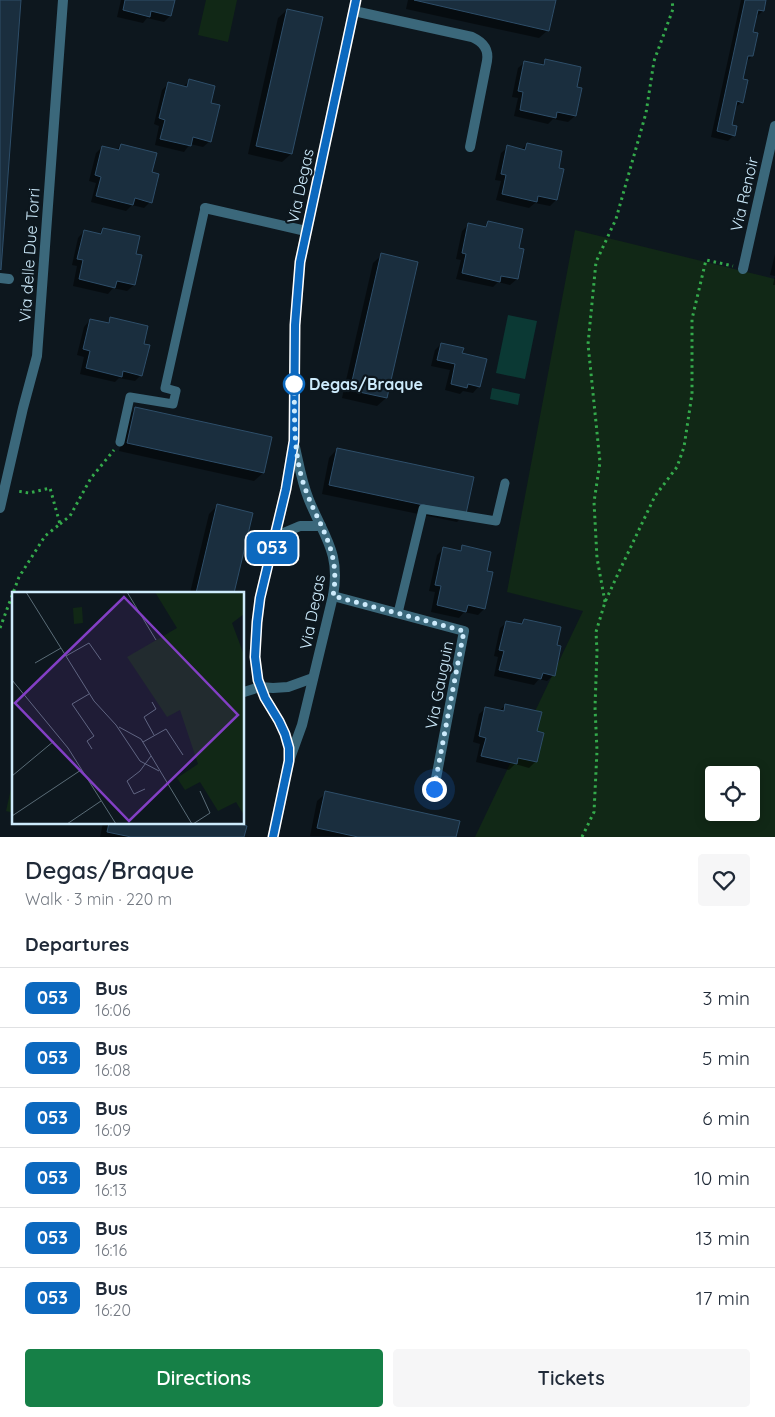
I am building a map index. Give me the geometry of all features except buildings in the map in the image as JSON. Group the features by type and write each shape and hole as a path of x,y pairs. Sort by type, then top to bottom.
{"street":[{"name":"Via delle Due Torri","path":"0,508 3,484 37,356 64,0"},
{"path":"355,5 472,38 485,46 488,62 470,147"},
{"name":"Via Degas","path":"289,761 289,748 285,734 260,687 255,657 257,622 260,598 286,489 294,441 298,276 355,5"},
{"name":"Via Renoir","path":"742,269 775,126"},
{"path":"205,208 306,231"},
{"name":"Via Degas","path":"273,837 289,761 302,724 336,578 336,566 330,546 307,494 294,441"},
{"path":"274,537 300,526 321,526"},
{"name":"Via Gauguin","path":"333,596 464,631 434,789"},
{"path":"245,692 260,687 281,688 313,678"}],"lane":[{"path":"120,442 130,397 173,404 176,391 165,388 205,208"},
{"path":"398,613 423,510 496,521 505,482"}],"path":[{"path":"605,602 597,558 594,502 600,462 588,344 596,262 618,210 646,113 654,61 673,8 672,0"},
{"path":"582,837 594,812 597,751 595,707 596,632 605,602 656,496 677,467 684,447 692,394 692,319 706,260 742,269"},
{"path":"13,592 19,577 46,536 70,516 91,478 120,442"},
{"path":"3,484 29,492 50,488 60,524"},
{"path":"0,628 12,594"}],"shaded area":[{"path":"206,0 237,0 228,42 198,35"},
{"path":"575,230 775,279 775,837 475,837 583,611 507,592"},
{"path":"508,315 537,321 525,379 496,373"},
{"path":"492,388 520,394 518,405 490,399"},
{"path":"12,784 12,812 6,811"}],"bus line":[{"name":"053","path":"273,837 289,761 289,748 282,727 265,698 258,680 255,657 257,622 260,598 286,489 294,441 295,325 300,262 356,0"}],"place":[{"name":"Degas/Braque","path":"294,384"}],"route":[{"path":"294,384 294,441 307,494 328,540 336,566 333,596 464,631 434,789"}]}
